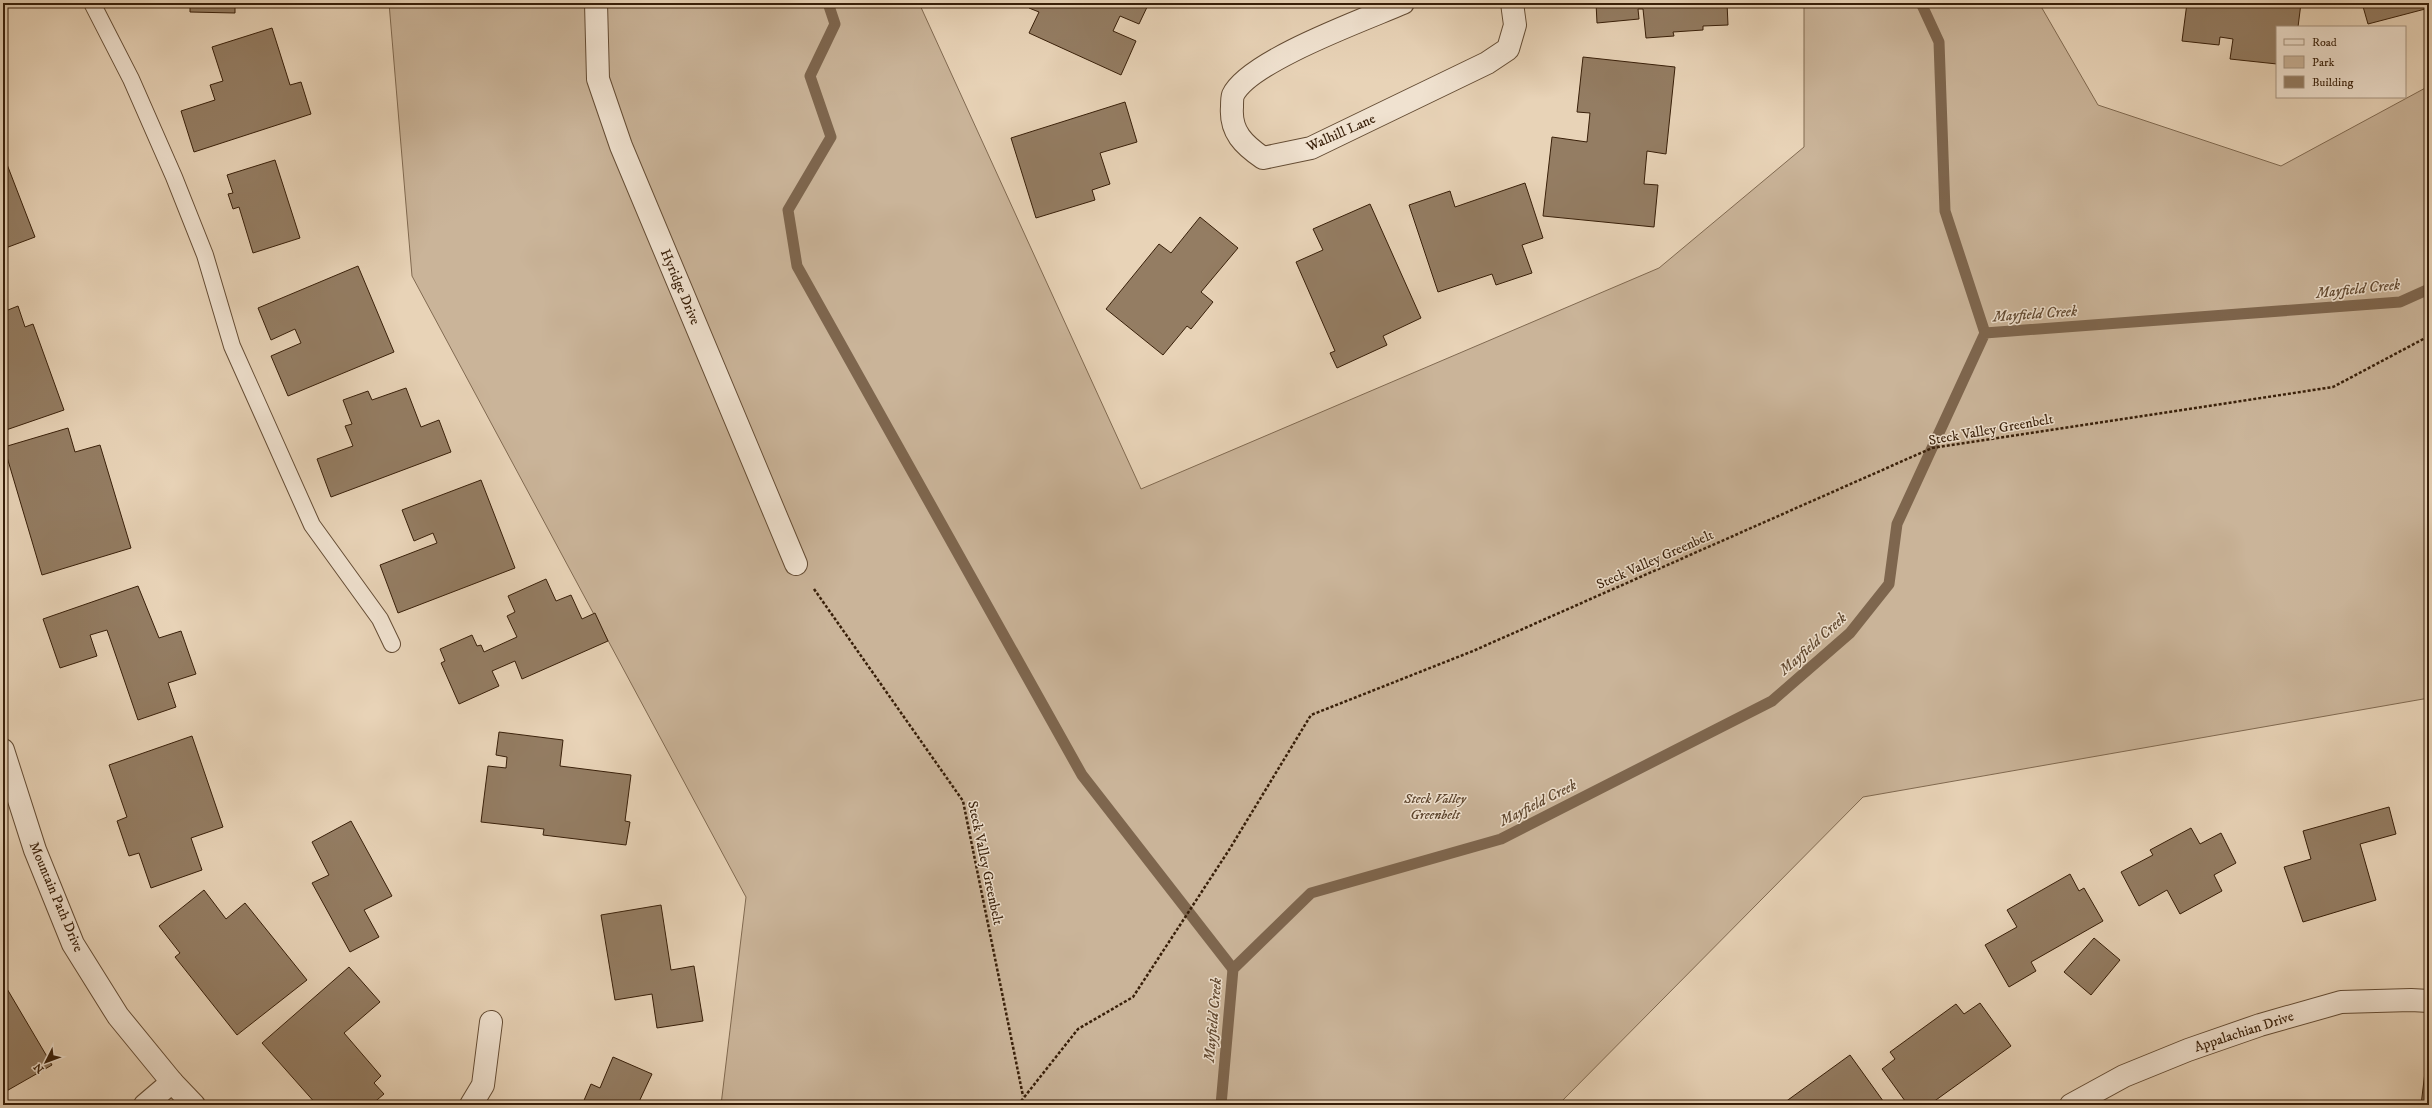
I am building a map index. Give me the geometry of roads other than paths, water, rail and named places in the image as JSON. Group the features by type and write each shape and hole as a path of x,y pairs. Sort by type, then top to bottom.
{"street":[{"name":"Hyridge Drive","path":"596,3 598,79 621,146 796,564"},
{"name":"Walhill Lane","path":"1403,3 1274,60 1252,74 1233,95 1231,120 1244,145 1263,158 1311,148 1487,63 1508,49 1515,25 1512,3"},
{"name":"Mountain Path Drive","path":"3,750 35,850 73,944 118,1016 172,1082 194,1105"},
{"name":"Appalachian Drive","path":"2070,1105 2124,1076 2188,1050 2260,1025 2341,1002 2411,1000 2429,1001"},
{"path":"471,1105 483,1085 491,1022"},
{"path":"144,1105 172,1082"}],"lane":[{"path":"92,3 131,79 174,177 205,255 232,346 312,525 376,613 392,644"}],"waterway":[{"path":"828,3 835,24 810,76 831,137 788,210 797,266 1082,775 1233,969"},
{"path":"1921,3 1939,42 1945,211 1985,333"},
{"name":"Mayfield Creek","path":"1221,1105 1233,969 1311,893 1501,839 1772,701 1850,633 1889,584 1897,524 1985,333 2400,302 2429,289"}],"park label":[{"name":"Steck Valley Greenbelt","path":"1435,808"}]}
